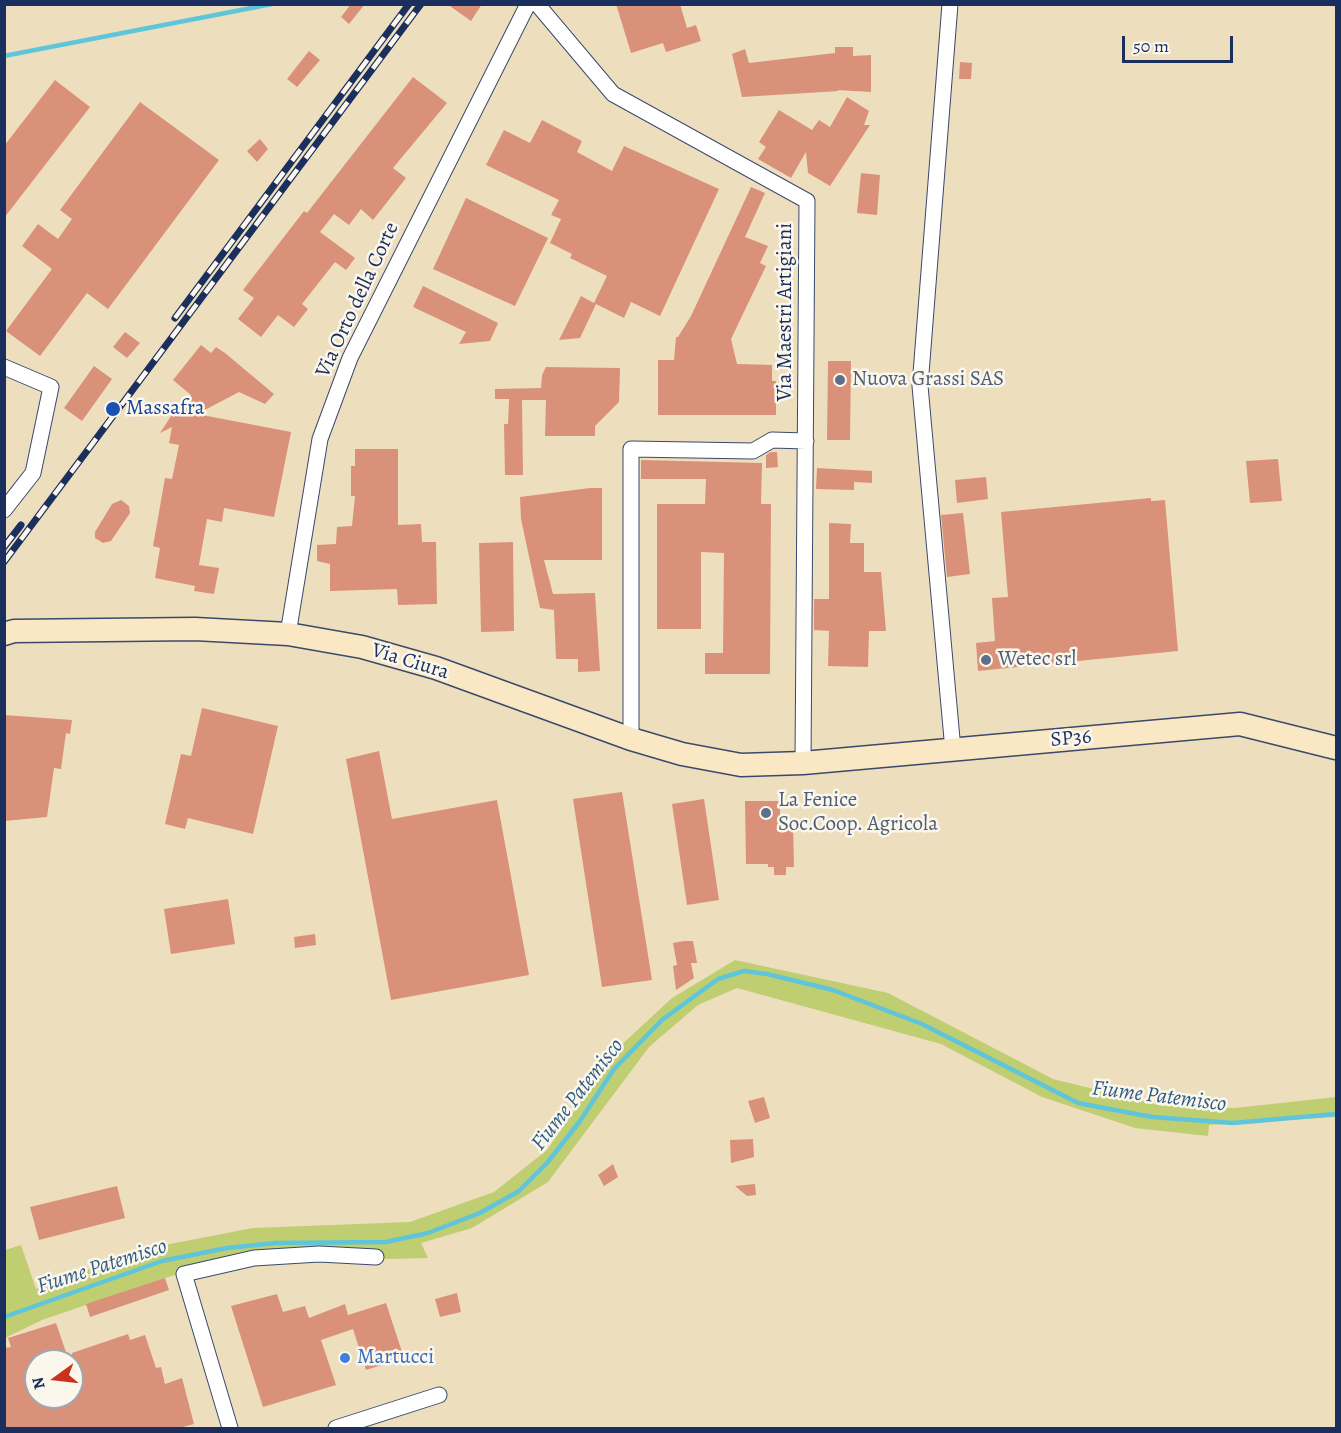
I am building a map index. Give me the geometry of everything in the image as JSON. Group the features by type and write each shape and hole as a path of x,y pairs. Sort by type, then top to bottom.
{"main road":[{"name":"Via Ciura","path":"4,634 195,628 288,634 362,647 436,668 631,740 682,754 741,765 803,763"},
{"name":"SP36","path":"803,763 1240,724 1336,748"}],"street":[{"name":"Via Orto della Corte","path":"288,634 320,439 346,369 528,4"},
{"name":"Via Maestri Artigiani","path":"537,4 613,94 807,201 803,763"},
{"path":"950,4 920,386 953,750"},
{"path":"4,367 51,387 33,473 4,510"},
{"path":"631,740 631,449 753,451 772,440 806,441"},
{"path":"230,1428 184,1274 254,1258 319,1254 376,1257"},
{"path":"336,1428 439,1395"}],"green space":[{"path":"735,960 888,993 1053,1079 1163,1106 1235,1108 1336,1097 1336,1117 1209,1125 1208,1136 1135,1128 1042,1097 941,1044 737,988 698,1005 649,1047 548,1182 472,1228 421,1243 428,1258 265,1262 174,1275 42,1320 5,1338 5,1250 21,1245 36,1289 144,1249 253,1228 410,1222 494,1192 547,1150 617,1049 672,998"}],"building":[{"path":"351,4 365,4 349,24 341,17"},
{"path":"447,4 482,4 471,21"},
{"path":"616,4 680,4 687,28 696,25 701,41 666,52 663,43 631,53"},
{"path":"835,47 853,47 853,56 871,55 871,92 837,90 839,91 742,97 732,54 745,49 749,63 835,53"},
{"path":"309,51 320,60 297,87 287,79"},
{"path":"960,62 972,63 971,79 959,79"},
{"path":"413,77 447,103 393,168 406,178 373,220 361,209 349,225 334,214 320,232 355,258 346,270 335,262 302,304 308,309 294,327 278,315 261,337 238,319 254,298 243,290 304,211 307,213"},
{"path":"55,80 90,107 4,218 4,146"},
{"path":"847,97 869,111 864,125 870,125 830,186 808,173 806,152 791,178 758,159 766,147 759,142 779,110 812,130 819,120 830,127"},
{"path":"140,102 219,160 108,309 87,293 40,356 6,331 52,269 22,246 38,224 58,239 72,219 60,210"},
{"path":"542,120 582,141 577,152 612,171 624,146 719,189 660,316 631,302 624,318 596,304 580,338 559,340 581,296 594,303 607,276 570,258 572,254 550,243 561,219 551,215 559,200 486,165 504,130 530,143"},
{"path":"260,139 268,149 257,162 247,151"},
{"path":"861,173 880,175 877,215 857,213"},
{"path":"751,187 765,193 745,237 768,246 760,263 766,266 731,339 737,364 772,365 772,381 776,381 776,415 658,415 658,360 674,360 676,337 691,316"},
{"path":"466,198 548,238 515,306 433,269"},
{"path":"423,286 498,323 490,341 459,344 466,332 413,307"},
{"path":"125,332 140,343 127,358 113,347"},
{"path":"201,345 211,353 216,347 225,353 274,394 265,404 239,392 197,414 291,432 274,517 224,508 222,522 207,519 199,565 219,568 214,594 194,591 195,586 155,578 160,548 153,546 165,478 172,479 179,445 169,443 172,427 160,433 175,410 178,410 191,395 173,380"},
{"path":"828,361 851,361 850,440 827,440"},
{"path":"94,366 112,379 82,421 64,408"},
{"path":"546,367 620,368 619,402 595,426 595,436 545,436 546,400 522,400 523,475 505,475 504,424 508,424 509,399 495,399 495,389 541,388 542,375"},
{"path":"355,449 398,449 398,525 421,524 422,542 436,542 437,604 398,605 397,589 330,591 330,564 317,561 317,545 336,544 337,527 352,526 355,496 351,496 351,466 355,466"},
{"path":"777,452 778,467 766,468 766,455"},
{"path":"1278,459 1282,501 1250,503 1246,461"},
{"path":"641,460 762,463 761,504 771,504 770,674 705,674 705,653 723,653 724,553 701,552 701,629 657,629 657,504 705,504 706,479 641,479"},
{"path":"817,468 872,471 872,483 854,482 854,490 816,489"},
{"path":"986,477 988,499 957,503 955,480"},
{"path":"602,488 602,560 544,560 553,594 595,593 600,671 578,672 578,659 556,659 554,610 540,608 521,519 520,497"},
{"path":"1151,498 1151,501 1165,500 1178,651 978,671 976,643 995,641 992,598 1008,597 1001,512"},
{"path":"121,500 129,506 130,513 111,541 103,543 95,538 95,532 112,504"},
{"path":"963,513 970,574 947,577 941,515"},
{"path":"829,523 851,524 850,543 864,543 864,572 881,572 886,631 869,631 868,667 828,666 829,631 814,630 814,599 829,599"},
{"path":"513,542 514,631 481,632 479,543"},
{"path":"202,708 278,726 253,834 188,818 185,829 165,824 181,754 191,756"},
{"path":"4,715 72,720 70,734 66,733 61,769 54,768 47,817 4,821"},
{"path":"379,751 392,819 497,800 529,975 391,1000 346,759"},
{"path":"622,792 652,980 602,987 573,799"},
{"path":"704,799 719,900 687,905 672,804"},
{"path":"745,801 780,801 780,822 793,822 794,867 786,867 786,875 774,875 774,867 768,867 768,864 746,864"},
{"path":"228,899 235,944 171,954 164,909"},
{"path":"315,934 316,945 295,948 294,937"},
{"path":"693,941 697,963 691,963 694,978 676,990 673,966 677,965 673,943"},
{"path":"764,1097 770,1118 755,1123 748,1101"},
{"path":"753,1139 754,1157 731,1163 730,1140"},
{"path":"613,1164 618,1177 604,1186 598,1175"},
{"path":"755,1184 756,1195 747,1196 735,1186"},
{"path":"117,1186 125,1218 39,1240 30,1207"},
{"path":"165,1278 169,1290 90,1317 86,1304"},
{"path":"457,1293 461,1312 440,1317 435,1299"},
{"path":"277,1294 283,1312 305,1306 309,1318 345,1304 348,1315 386,1303 404,1358 366,1370 353,1329 321,1340 336,1385 263,1407 231,1306"},
{"path":"56,1323 65,1349 24,1349 24,1409 84,1409 84,1349 128,1334 130,1340 145,1335 156,1368 161,1367 165,1384 182,1378 194,1424 179,1428 4,1428 4,1348 11,1347 8,1338"}],"waterway":[{"path":"4,56 272,4"},
{"name":"Fiume Patemisco","path":"4,1317 162,1261 227,1248 275,1243 386,1242 428,1233 480,1213 519,1191 547,1163 580,1121 614,1069 662,1020 718,979 744,971 767,974 833,990 922,1024 1078,1103 1152,1117 1233,1123 1336,1114"}],"railway":[{"path":"175,318 409,4"},
{"path":"4,562 421,4"},
{"path":"4,547 21,525"}],"place":[{"name":"Nuova Grassi SAS","path":"840,380"},
{"name":"Massafra","path":"113,409"},
{"name":"Wetec srl","path":"986,660"},
{"name":"La Fenice Soc.Coop. Agricola","path":"766,813"},
{"name":"Martucci","path":"345,1358"}]}
